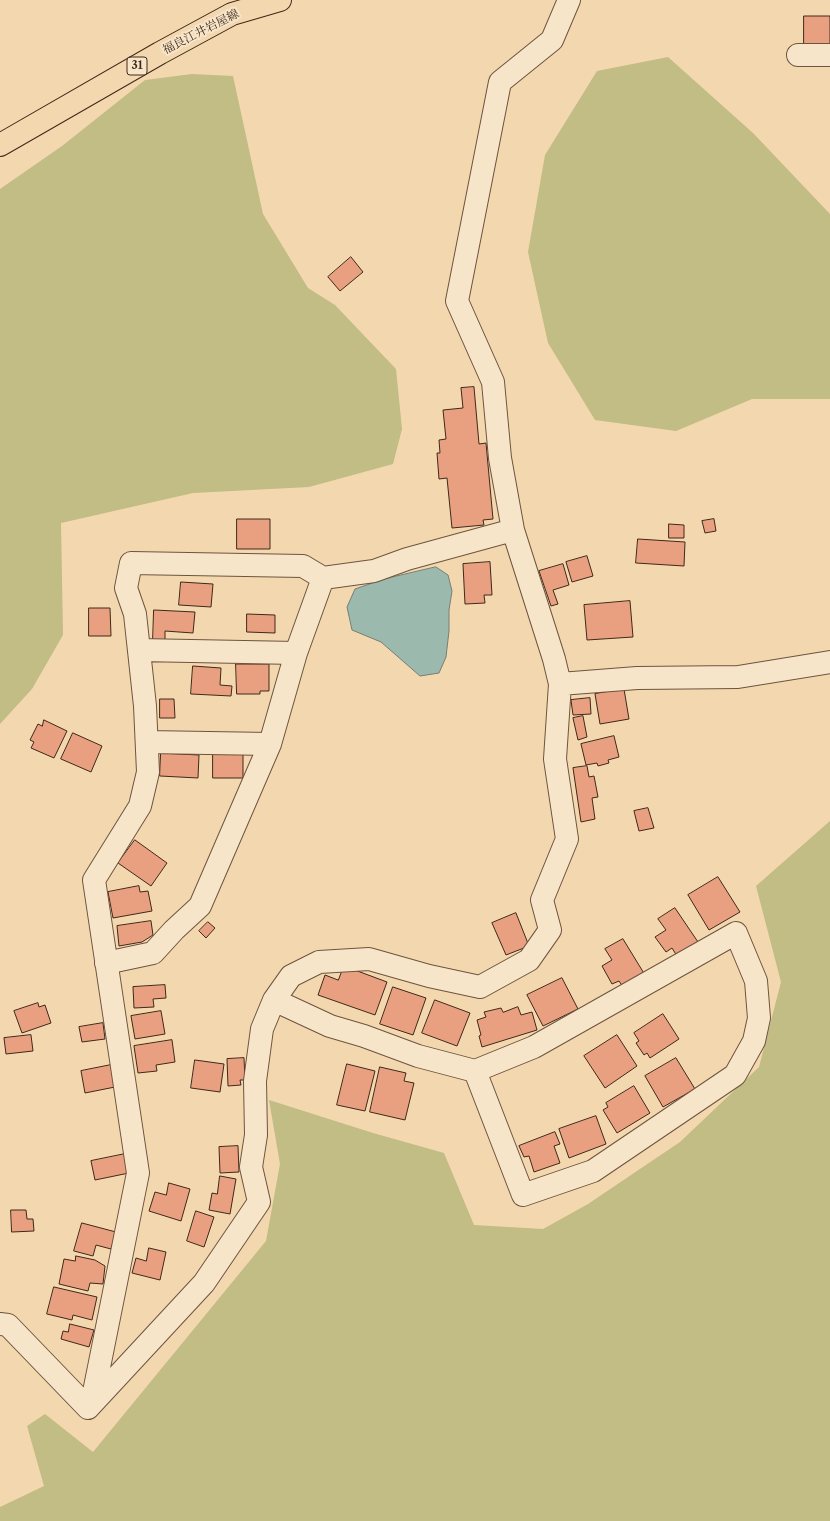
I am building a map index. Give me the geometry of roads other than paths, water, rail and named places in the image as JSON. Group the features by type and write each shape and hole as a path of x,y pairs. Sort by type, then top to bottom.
{"main road":[{"name":"福良江井岩屋線","path":"0,145 160,53 232,14 280,0"}],"street":[{"path":"0,1324 8,1325 88,1408 204,1283 259,1202 251,1167 256,1135 255,1081 262,1029 274,1000 291,976 319,962 369,960 429,976 480,987 530,960 550,930 542,900 567,839 555,759 560,684 554,659 513,530 500,458 493,382 457,301 500,82 552,40 569,0"},
{"path":"798,55 830,55"},
{"path":"92,1402 138,1173 94,880 140,806 148,772 145,706 135,614 126,588 131,563 303,566 323,578 374,571 407,559 513,530"},
{"path":"106,963 153,953 174,930 200,906 270,744 296,653 323,578"},
{"path":"139,650 296,653"},
{"path":"560,684 637,678 738,677 830,662"},
{"path":"147,742 270,744"},
{"path":"274,1000 330,1026 364,1036 418,1056 475,1071 534,1047 736,933 756,981 759,1018 754,1041 735,1075 592,1171 523,1195 475,1071"}]}
